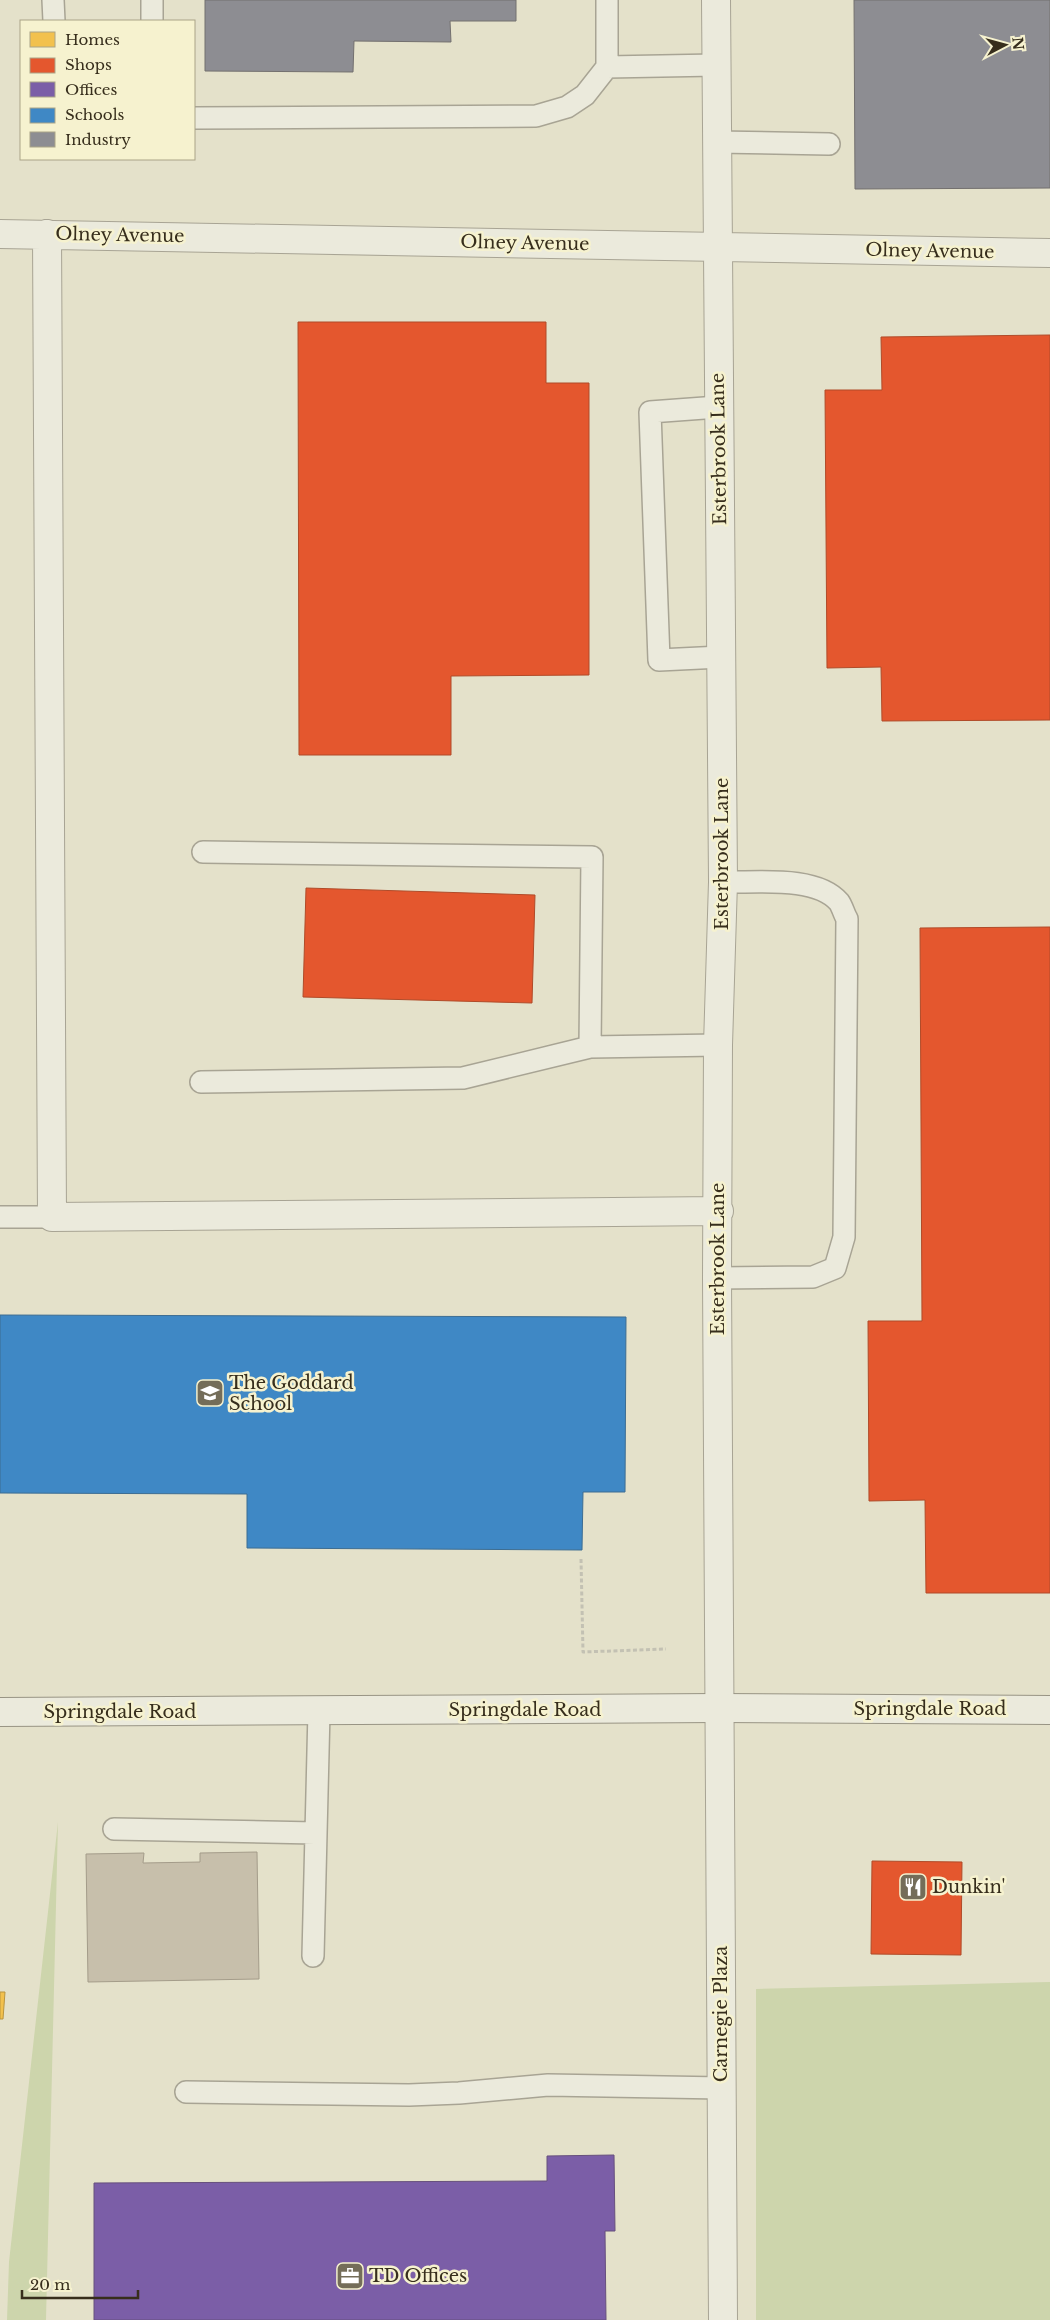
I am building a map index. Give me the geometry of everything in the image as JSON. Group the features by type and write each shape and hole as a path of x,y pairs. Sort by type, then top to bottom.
{"street":[{"name":"Esterbrook Lane","path":"716,0 723,882 718,1045 719,1211 717,1278 720,1708"},
{"name":"Olney Avenue","path":"0,234 1050,253"},
{"path":"47,234 52,1217 719,1211"},
{"name":"Springdale Road","path":"0,1712 720,1708 1050,1710"},
{"name":"Carnegie Plaza","path":"720,1708 722,2320"}],"lane":[{"path":"53,0 54,20"},
{"path":"152,0 152,20"},
{"path":"195,118 536,116 568,108 585,95 608,67 607,0"},
{"path":"608,67 716,65"},
{"path":"716,142 829,144"},
{"path":"718,407 650,412 659,660 721,657"},
{"path":"202,852 592,857 590,1047"},
{"path":"717,1278 813,1277 834,1268 844,1237 847,919 839,902 826,892 803,883 723,882"},
{"path":"201,1082 463,1078 590,1047 718,1045"},
{"path":"0,1217 52,1217"},
{"path":"313,1956 319,1711"},
{"path":"114,1829 315,1834"},
{"path":"186,2092 409,2095 459,2094 548,2085 722,2088"}],"path":[{"path":"581,1559 583,1652 666,1649"}],"green space":[{"path":"58,1822 46,2320 7,2320 9,2262"},
{"path":"1050,1982 1050,2320 756,2320 756,1989"}],"building: Homes":[{"path":"0,1992 5,1992 3,2019 0,2019"}],"building: Shops":[{"path":"298,322 546,322 546,383 589,383 589,675 451,676 451,755 299,755"},
{"path":"1050,335 1050,720 882,721 881,667 827,668 825,390 882,390 881,337"},
{"path":"306,888 535,895 532,1003 303,997"},
{"path":"1050,927 1050,1593 926,1593 925,1500 869,1501 868,1321 922,1321 920,928"},
{"path":"872,1861 962,1862 961,1955 871,1954"}],"building: Offices":[{"name":"TD Offices","path":"614,2155 615,2231 605,2231 606,2320 94,2320 94,2183 547,2181 547,2156"}],"building: Schools":[{"path":"0,1315 626,1317 625,1492 583,1492 582,1550 247,1548 247,1494 0,1493"}],"building: Industry":[{"path":"205,0 516,0 516,21 450,21 451,42 354,41 353,72 205,71"},
{"path":"854,0 1050,0 1050,188 855,189"}],"building: Other":[{"path":"257,1852 259,1979 88,1982 86,1854 144,1853 143,1863 200,1862 200,1853"}],"place":[{"name":"The Goddard School","path":"210,1393"},
{"name":"Dunkin'","path":"913,1887"},
{"name":"TD Offices","path":"350,2276"}]}
